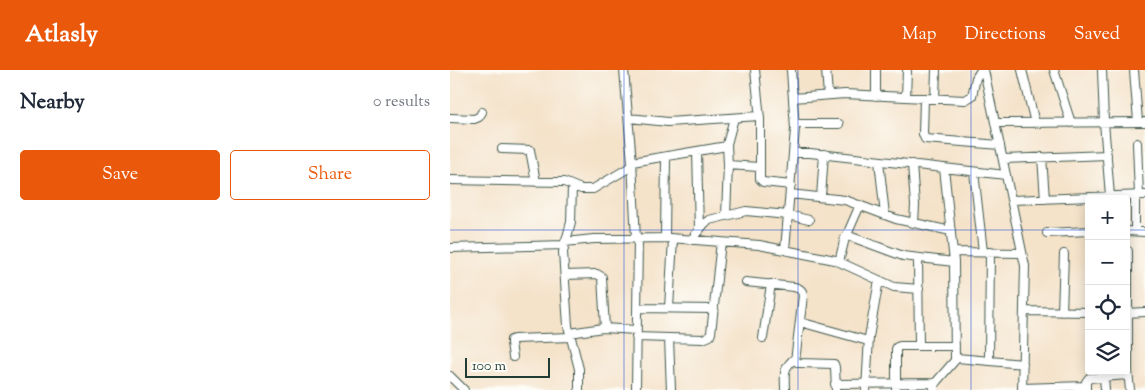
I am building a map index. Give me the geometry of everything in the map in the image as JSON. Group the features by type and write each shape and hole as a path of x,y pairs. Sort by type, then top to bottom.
{"street":[{"path":"624,70 637,239 636,390"},
{"path":"755,70 759,116 759,177 761,181 791,185"},
{"path":"785,250 795,124 791,70"},
{"path":"826,70 828,95"},
{"path":"876,70 876,96"},
{"path":"906,97 907,70"},
{"path":"935,98 936,70"},
{"path":"793,98 845,94 966,100 973,94 975,81 982,70"},
{"path":"982,70 1003,158 1025,266 1022,389 1085,388 1089,378 1128,375 1130,390"},
{"path":"1022,70 1035,123"},
{"path":"1054,70 1072,123"},
{"path":"1102,70 1110,195"},
{"path":"995,123 1141,122 1134,70"},
{"path":"924,98 923,134 926,139 1000,146"},
{"path":"450,118 474,119 479,117 482,112"},
{"path":"628,118 668,122 759,116"},
{"path":"726,216 727,146 734,118"},
{"path":"795,124 839,124"},
{"path":"1137,143 1140,195 1130,231 1145,232"},
{"path":"450,180 564,182 582,189 593,189 632,164 727,146"},
{"path":"502,149 530,150 536,182"},
{"path":"697,151 699,230"},
{"path":"793,153 810,152 1006,175"},
{"path":"821,197 824,154"},
{"path":"1003,158 1107,155"},
{"path":"666,157 669,308"},
{"path":"1042,157 1045,199"},
{"path":"879,161 885,215"},
{"path":"912,164 916,205 914,223"},
{"path":"728,165 759,167"},
{"path":"944,168 954,262 955,360"},
{"path":"974,172 986,252 989,361"},
{"path":"572,186 570,222 564,252 570,335 579,369 580,390"},
{"path":"790,194 846,200 896,220 951,231"},
{"path":"1012,200 1085,197"},
{"path":"839,262 846,237 860,205"},
{"path":"691,240 709,220 746,211 788,214 809,220"},
{"path":"1047,233 1085,231"},
{"path":"846,237 849,236 903,256 954,262"},
{"path":"450,248 565,244 594,239 669,238 756,244 839,262 894,287 919,288"},
{"path":"513,357 511,340 514,339 570,335 605,328 669,338 707,338 711,333 721,242"},
{"path":"953,252 1022,252"},
{"path":"1062,312 1064,254"},
{"path":"918,258 919,346"},
{"path":"565,275 596,274 602,276 605,328"},
{"path":"865,387 868,341 879,280"},
{"path":"746,282 794,287 802,291 795,361 799,363 834,364 836,387 935,386 955,360 960,358 1023,364"},
{"path":"763,338 770,284"},
{"path":"637,308 714,309"},
{"path":"1024,311 1085,312"},
{"path":"1130,312 1145,312"},
{"path":"800,322 868,341"},
{"path":"669,338 671,390"},
{"path":"896,386 897,347 955,346"},
{"path":"785,390 786,369 788,364 795,358"},
{"path":"450,376 464,390"},
{"path":"1104,377 1105,390"}]}
